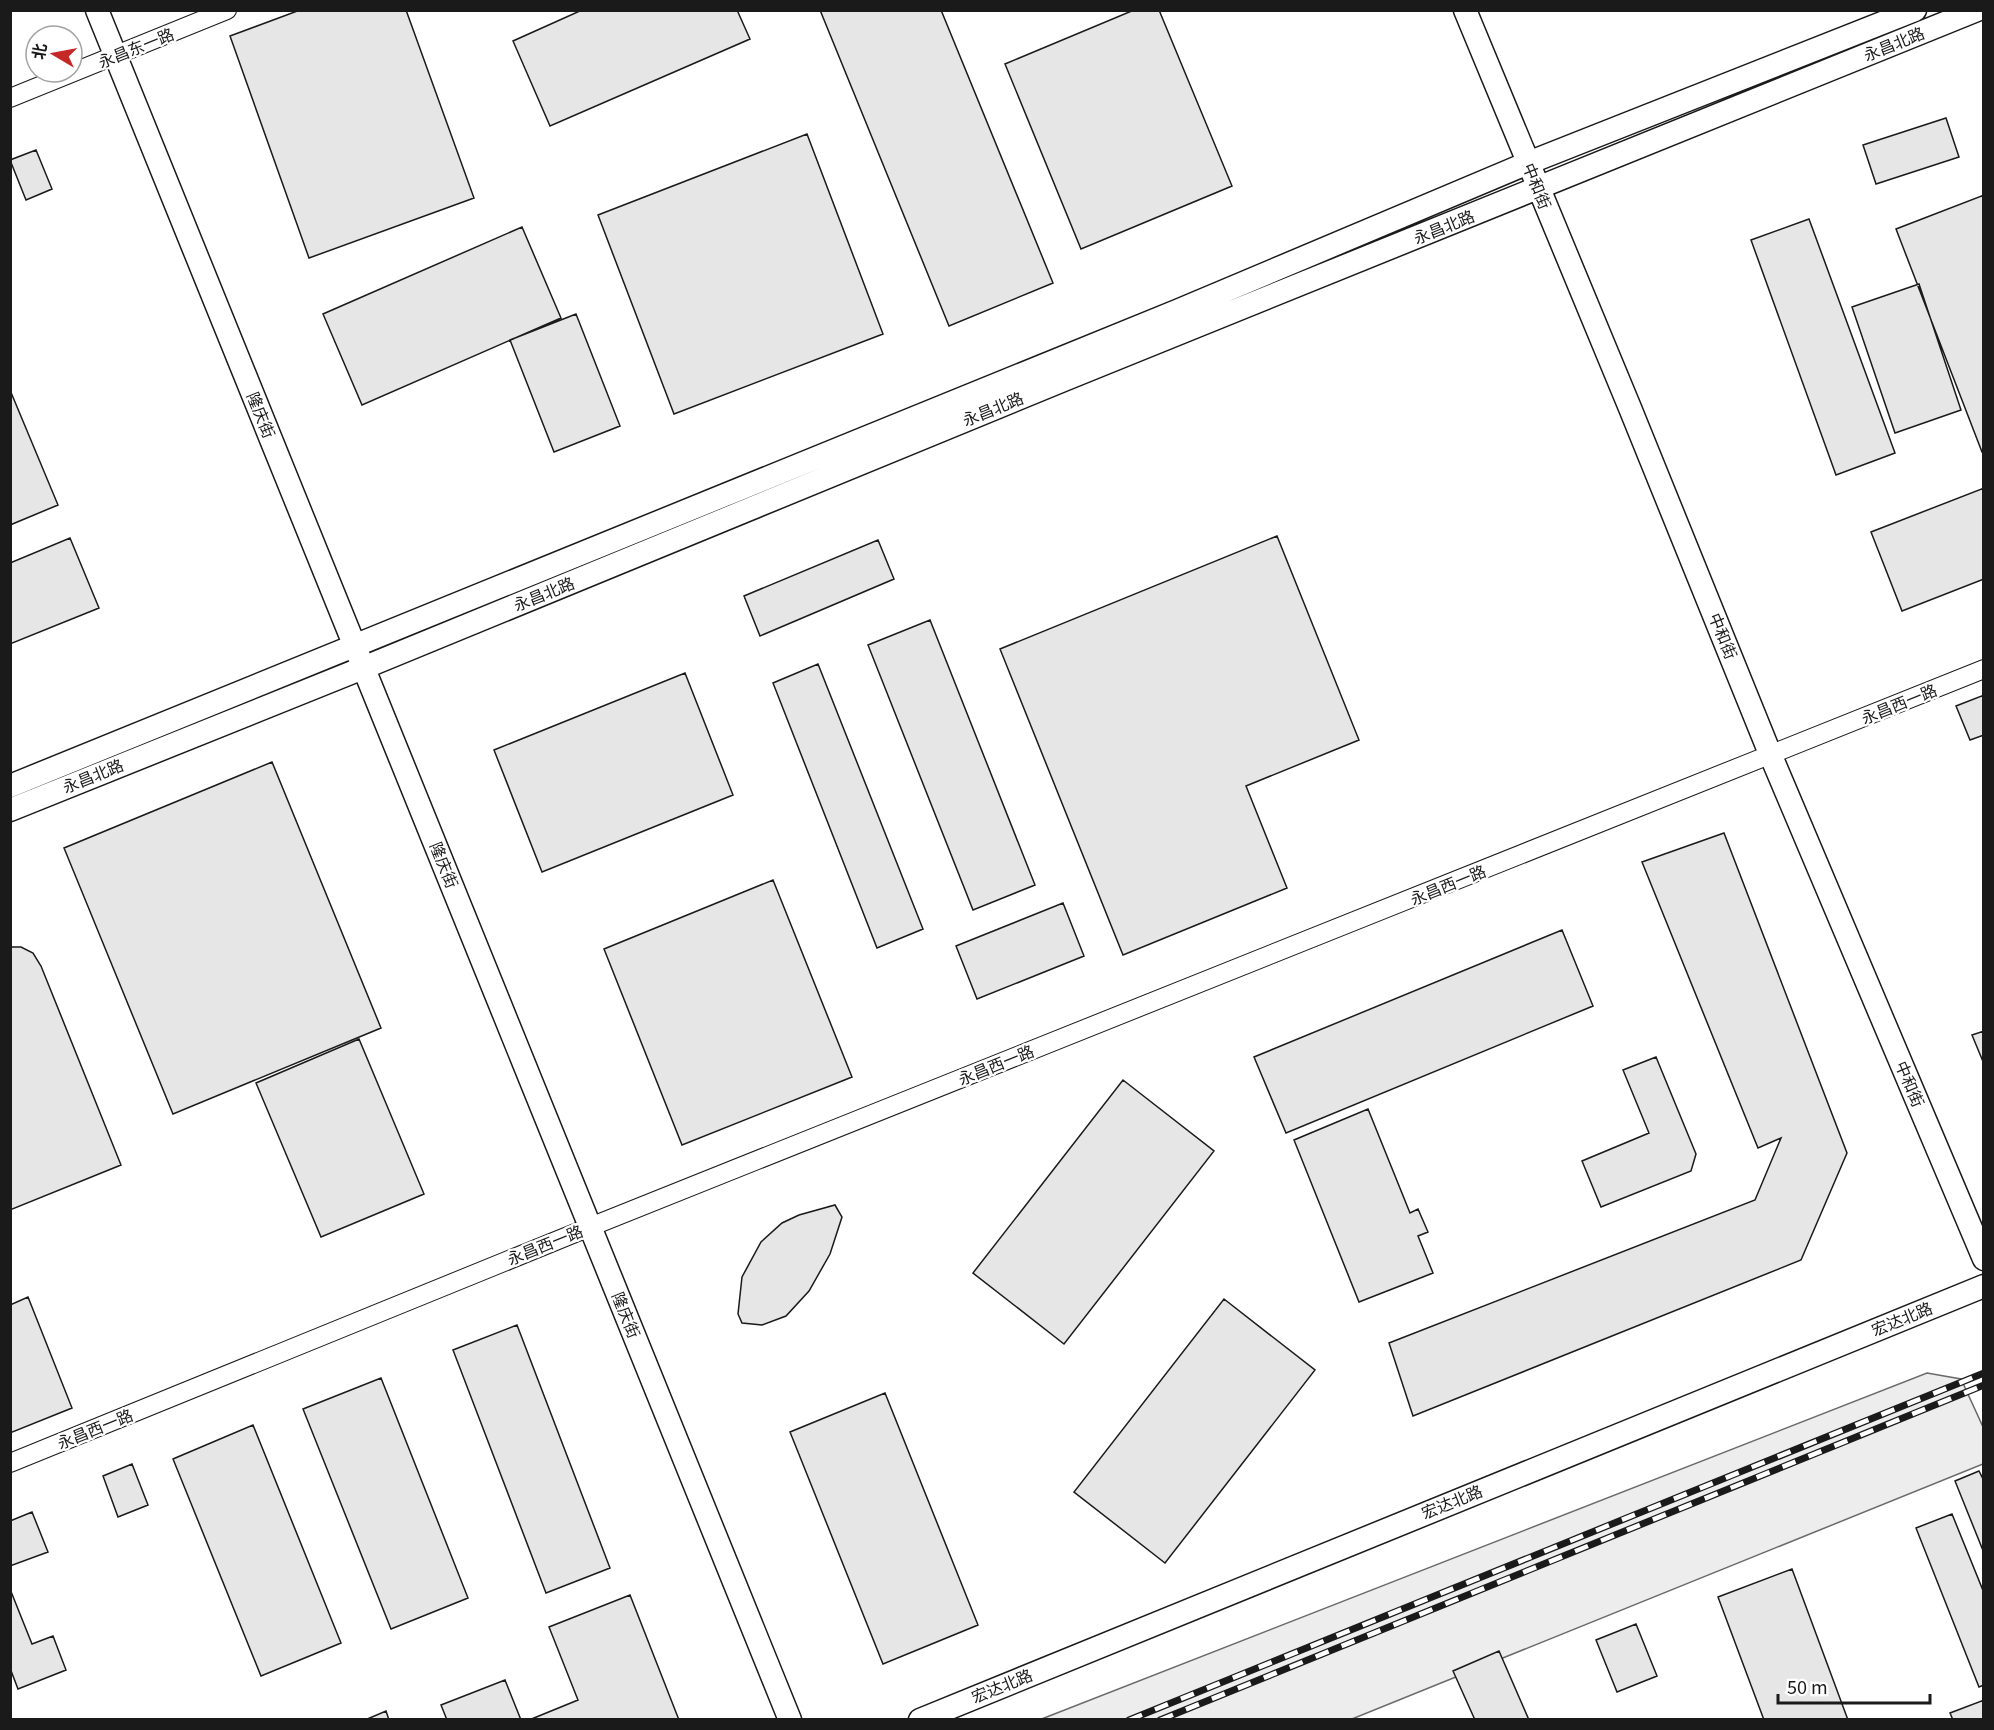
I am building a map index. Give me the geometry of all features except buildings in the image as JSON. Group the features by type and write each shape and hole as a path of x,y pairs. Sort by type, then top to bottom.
{"street":[{"name":"隆庆街","path":"97,10 790,1719"},
{"name":"永昌东一路","path":"10,98 227,10"},
{"name":"中和街","path":"1465,10 1771,756 1983,1259"},
{"name":"永昌北路","path":"10,786 1155,320 1528,164 1916,10"},
{"name":"永昌北路","path":"10,810 363,668 1077,374 1977,10"},
{"name":"永昌西一路","path":"10,1463 591,1227 1771,756 1983,669"},
{"name":"宏达北路","path":"920,1719 1983,1286"}],"shaded area":[{"path":"1927,1373 1961,1379 1983,1427 1983,1464 1352,1719 1039,1720"}],"railway":[{"path":"1129,1720 1984,1373"},
{"path":"1160,1720 1984,1385"}]}
